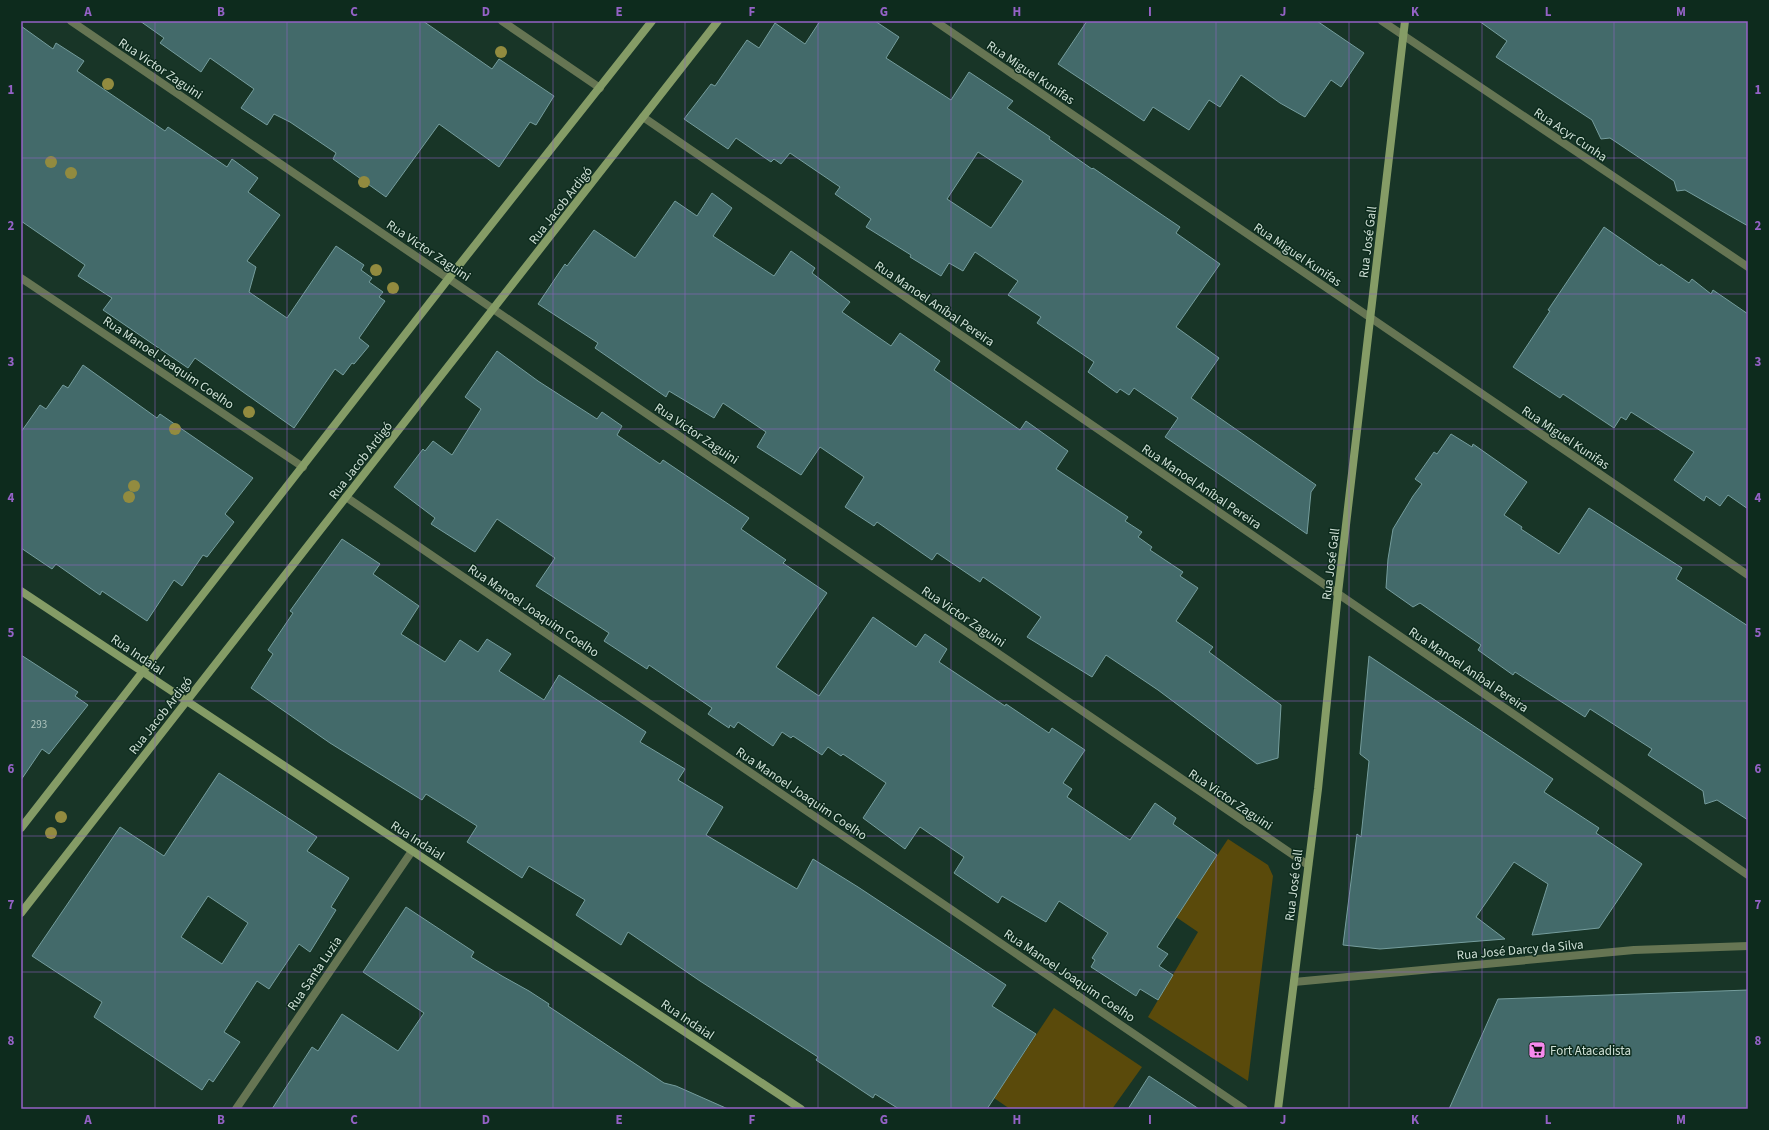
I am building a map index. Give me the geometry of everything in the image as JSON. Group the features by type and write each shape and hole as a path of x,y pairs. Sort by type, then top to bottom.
{"main road":[{"path":"21,828 449,278 652,21"},
{"name":"Rua Jacob Ardigó","path":"21,913 718,21"},
{"name":"Rua José Gall","path":"1278,1109 1318,790 1338,594 1405,21"},
{"name":"Rua Indaial","path":"21,591 801,1109"}],"street":[{"name":"Rua Victor Zaguini","path":"71,21 494,308 1308,865"},
{"path":"502,21 600,88"},
{"name":"Rua Miguel Kunifas","path":"935,21 1748,575"},
{"name":"Rua Acyr Cunha","path":"1382,21 1748,267"},
{"name":"Rua Manoel Aníbal Pereira","path":"643,117 1748,875"},
{"name":"Rua Manoel Joaquim Coelho","path":"21,278 303,467"},
{"name":"Rua Manoel Joaquim Coelho","path":"346,497 1244,1109"},
{"name":"Rua Santa Luzia","path":"236,1109 412,851"},
{"name":"Rua José Darcy da Silva","path":"1294,982 1634,950 1748,946"}],"shaded area":[{"path":"1228,839 1268,865 1273,876 1248,1081 1148,1017 1198,932 1176,917"},
{"path":"1054,1008 1142,1067 1112,1109 1010,1109 994,1098"}],"building":[{"path":"140,21 423,21 492,69 499,59 554,96 536,125 530,122 499,167 439,124 386,197 333,159 336,153 290,122 274,114 267,125 241,108 254,89 210,58 201,72 160,43 164,38"},
{"path":"820,21 875,21 899,37 886,58 951,100 969,72 1013,101 1007,108 1050,137 1049,139 1092,169 1093,168 1180,227 1176,233 1220,264 1176,327 1219,358 1191,398 1316,485 1311,492 1307,534 1165,437 1178,418 1134,388 1129,395 1120,389 1117,393 1088,372 1094,362 1037,323 1041,317 1008,295 1018,281 975,252 963,271 949,263 941,276 866,227 871,219 835,194 840,187 790,153 781,164 774,159 771,162 736,138 728,149 684,119 711,84 715,86 747,40 759,48 775,23 805,44","holes":["978,152 1023,181 991,228 947,199"]},
{"path":"1087,21 1317,21 1364,53 1341,87 1331,80 1305,117 1280,103 1241,75 1220,107 1209,100 1189,130 1153,107 1144,121 1058,64"},
{"path":"1479,21 1748,21 1748,226 1685,190 1677,191 1674,181 1610,138 1601,139 1592,120 1496,57 1507,41"},
{"path":"21,26 53,49 56,43 84,61 77,71 165,131 168,127 227,167 232,159 258,178 248,192 280,215 247,261 256,267 249,292 287,318 336,246 364,265 361,270 372,278 369,282 383,292 379,297 385,301 359,338 369,346 354,364 352,363 343,375 335,369 294,428 195,358 188,368 103,310 112,298 78,276 85,265 21,221"},
{"path":"712,193 732,208 713,236 774,276 791,251 815,268 812,273 850,302 842,312 891,346 900,333 940,361 934,370 1020,430 1026,421 1068,451 1056,469 1128,517 1125,521 1142,532 1138,537 1152,547 1150,550 1183,572 1180,576 1198,588 1176,621 1213,647 1209,652 1281,705 1278,758 1257,764 1158,690 1106,655 1092,677 1027,637 1041,617 983,577 980,582 937,553 932,560 877,522 874,526 845,507 864,477 820,447 801,475 757,447 766,432 723,403 714,418 669,391 666,397 595,348 598,343 538,304 565,264 567,266 594,230 635,258 675,201 697,216"},
{"path":"1604,227 1660,266 1661,264 1689,283 1692,279 1711,294 1713,290 1748,314 1748,509 1728,495 1720,506 1706,496 1704,501 1674,480 1694,452 1631,412 1626,420 1621,417 1614,428 1563,394 1560,398 1513,367 1550,311 1548,310"},
{"path":"497,351 538,381 597,419 602,412 622,426 617,435 660,464 663,460 749,518 741,529 786,560 783,563 827,593 776,667 819,696 873,617 916,647 925,634 947,649 939,662 1049,733 1052,728 1085,750 1063,783 1072,789 1067,797 1130,840 1155,803 1176,818 1173,824 1217,855 1157,947 1168,954 1159,966 1173,975 1158,1000 1140,989 1136,996 1091,967 1095,960 1092,958 1108,933 1059,901 1046,922 1002,896 998,903 954,873 964,857 920,827 905,849 863,818 886,783 843,754 841,756 828,747 822,755 793,736 791,738 782,732 773,746 738,722 734,728 730,725 729,728 708,714 712,708 649,665 647,669 604,641 609,633 536,586 555,558 497,519 475,552 431,524 435,518 394,487 423,449 425,451 433,441 452,455 481,409 465,397"},
{"path":"83,365 157,418 160,414 253,478 225,514 234,522 207,557 203,555 182,586 174,580 147,621 102,591 100,595 56,564 52,569 21,548 21,432 40,405 46,409 63,385 68,388"},
{"path":"1451,434 1472,447 1473,444 1527,482 1504,515 1522,527 1521,529 1559,554 1589,508 1682,568 1676,579 1748,626 1748,820 1717,800 1705,804 1703,791 1648,755 1652,749 1590,709 1585,717 1515,672 1513,675 1478,650 1481,645 1420,603 1413,607 1386,588 1388,559 1393,529 1422,484 1415,479 1434,452 1437,454"},
{"path":"342,539 380,564 373,574 419,606 401,634 445,662 460,640 478,652 487,639 511,654 499,671 544,700 559,675 646,732 640,742 685,769 678,780 723,807 706,835 797,889 813,859 1006,985 992,1006 1036,1034 987,1109 899,1109 875,1094 873,1098 816,1060 818,1057 700,981 628,932 621,945 576,915 585,900 529,866 522,878 467,842 477,826 426,794 422,800 330,743 251,688 273,654 268,650 293,613 290,611"},
{"path":"21,655 78,692 75,696 88,705 49,754 42,749 21,780"},
{"path":"1369,656 1553,779 1544,792 1599,828 1596,833 1642,864 1599,928 1532,935 1548,884 1514,862 1476,917 1505,939 1380,949 1343,945 1357,834 1361,837 1369,761 1360,754"},
{"path":"219,773 317,837 307,851 349,878 331,907 336,910 310,952 299,944 269,989 257,981 224,1032 240,1042 213,1082 209,1079 202,1090 94,1017 102,1002 32,956 120,827 164,856","holes":["208,896 248,923 222,964 181,937"]},
{"path":"406,907 474,952 471,957 549,1004 548,1006 664,1083 676,1086 728,1109 272,1109 312,1047 318,1051 342,1014 398,1051 424,1013 363,972"},
{"name":"Fort Atacadista","path":"1748,990 1748,1109 1449,1109 1498,999"},
{"path":"1149,1076 1199,1109 1128,1109"}],"place":[{"name":"Fort Atacadista","path":"1537,1050"}]}
